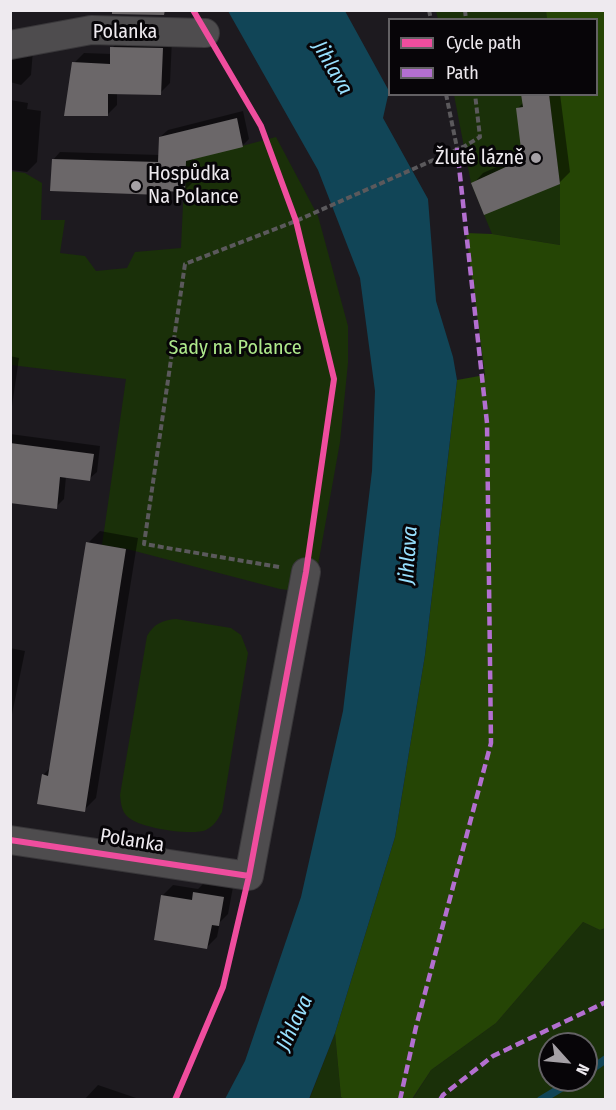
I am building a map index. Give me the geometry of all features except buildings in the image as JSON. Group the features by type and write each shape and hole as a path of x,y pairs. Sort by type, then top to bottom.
{"street":[{"name":"Polanka","path":"10,45 92,30 205,33"},
{"name":"Polanka","path":"10,840 249,876 306,572"}],"path":[{"path":"446,96 457,148"},
{"path":"306,572 144,544 185,264 296,221 480,137 475,96"},
{"path":"292,211 299,233"}],"green space":[{"path":"436,11 546,11 547,18 438,18"},
{"path":"546,11 605,11 605,928 600,930 583,922 496,1023 431,1070 412,1099 346,1100 341,1097 335,1033 395,837 425,655 457,380 485,375 466,233 492,234 560,245 560,184 549,96 598,96 598,18 547,18"},
{"path":"454,96 549,96 560,184 560,245 492,234 471,183"},
{"name":"Sady na Polance","path":"276,137 318,216 348,326 348,363 340,442 313,593 280,589 127,549 102,545 126,379 11,365 10,171 25,173 42,183 41,220 65,220 60,253 85,256 96,271 127,268 135,252 181,248 185,161"},
{"path":"176,619 231,628 241,635 248,653 222,812 211,826 199,832 166,830 134,821 124,812 120,795 147,636 159,623"},
{"path":"583,922 600,930 605,928 605,1099 412,1100 431,1070 496,1023"},
{"path":"335,1033 341,1097 346,1099 309,1100"}],"water":[{"name":"Jihlava","path":"228,11 345,11 388,89 383,118 428,199 436,301 453,357 457,380 425,655 395,837 335,1033 309,1099 225,1099 245,1061 301,897 343,711 372,471 375,391 360,278 318,170"}],"waterway":[{"path":"598,1065 606,1059"},
{"path":"541,1100 554,1092"}],"marked path":[{"path":"400,1100 416,1027 491,743 487,423 457,148"},
{"path":"440,1100 443,1095 493,1056 606,1002"}],"cycle path":[{"path":"175,1100 223,987 249,876 306,572 334,379 296,221 261,126 193,10"},
{"path":"10,840 249,876"}],"place":[{"name":"Žluté lázně","path":"536,158"},
{"name":"Hospůdka Na Polance","path":"136,186"}]}
